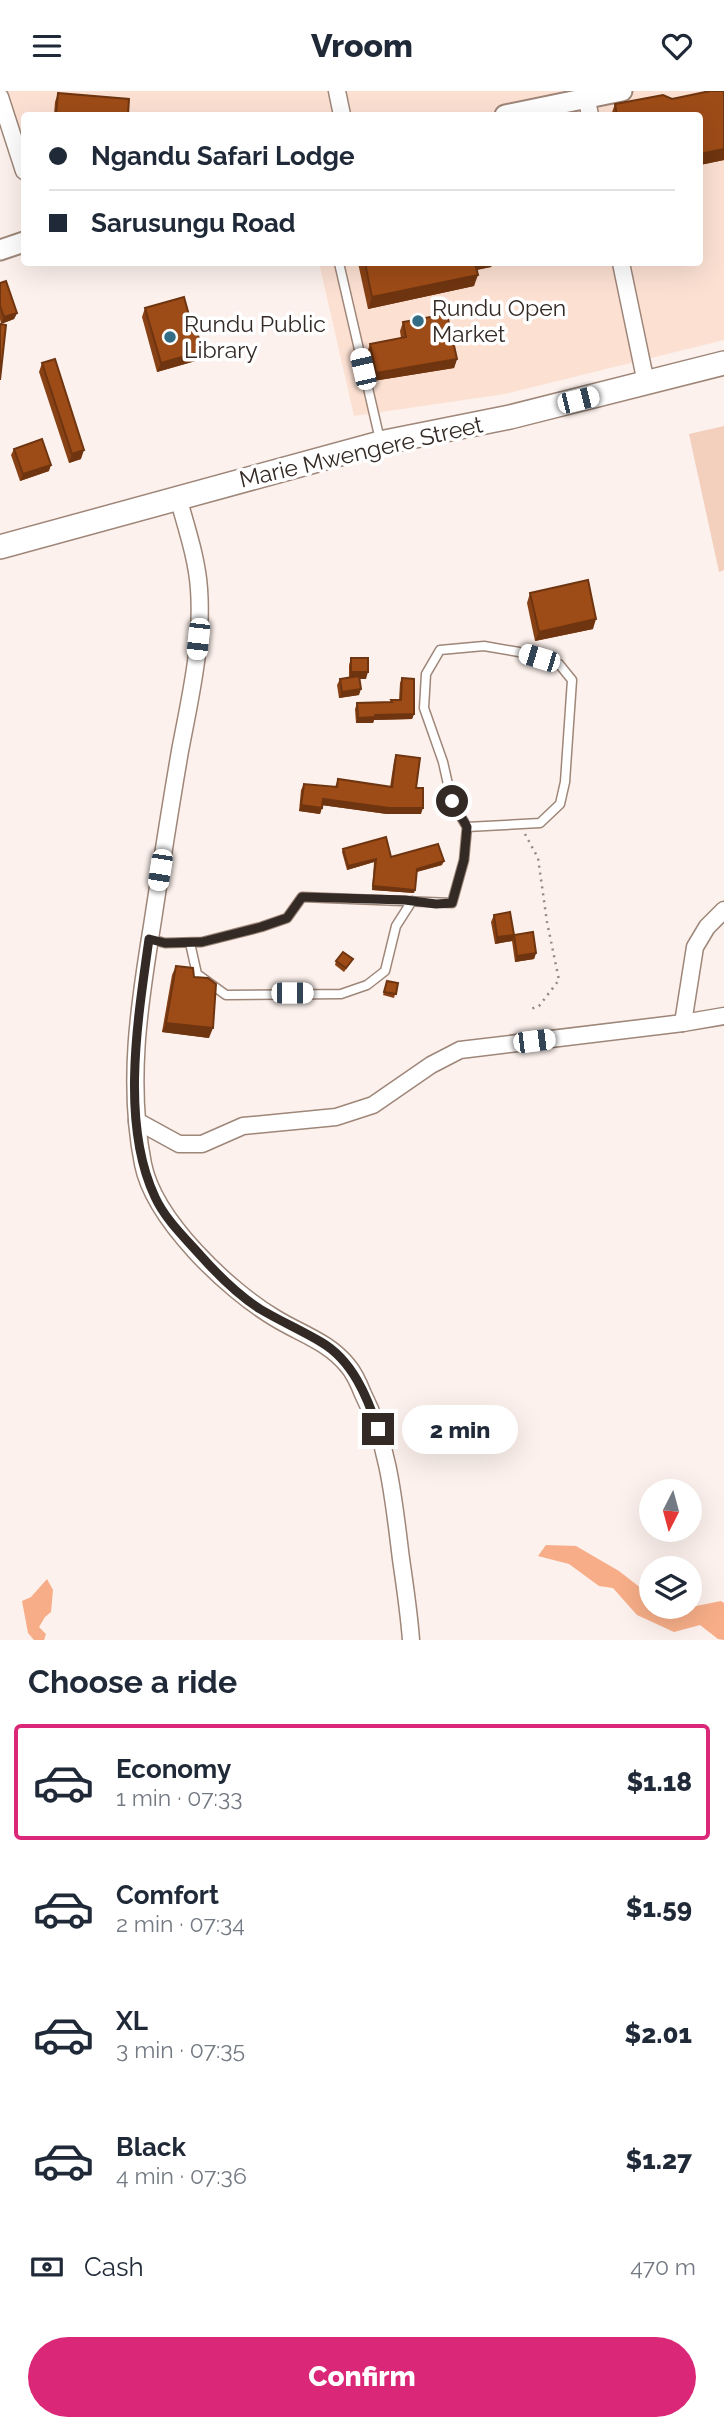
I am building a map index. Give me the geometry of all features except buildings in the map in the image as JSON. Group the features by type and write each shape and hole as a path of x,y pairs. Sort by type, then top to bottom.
{"main road":[{"name":"Marie Mwengere Street","path":"0,547 380,443 510,417 724,363"}],"street":[{"path":"337,91 341,112"},
{"path":"524,112 587,102 622,91"},
{"path":"0,97 21,162"},
{"path":"0,250 21,243"},
{"path":"622,266 646,383"},
{"path":"178,497 195,562 200,621 191,691 149,939 134,1068 143,1167 156,1199 180,1233 245,1299 278,1320 322,1342 338,1354 351,1369 372,1411 384,1447 396,1515 411,1640"},
{"path":"683,1023 695,947 707,927 724,911"},
{"path":"137,1121 179,1144 202,1144 243,1126 336,1117 373,1105 431,1065 460,1049 724,1016"}],"lane":[{"path":"340,266 380,443"},
{"path":"149,939 165,943 202,942 287,918 302,897 452,903 464,860 467,827 452,801 443,762 424,708 426,674 440,650 484,646 519,652 559,664 572,680 565,782 560,804 540,823 467,827"},
{"path":"190,943 197,974 226,995 341,994 367,985 385,971 396,926 412,901"}],"path":[{"path":"520,825 538,858 559,981 539,1006 528,1010"}],"shaded area":[{"path":"0,91 724,91 724,340 505,394 354,416 320,266 703,266 703,112 21,112 21,161"},
{"path":"724,426 724,570 719,572 689,434"},
{"path":"546,1545 576,1546 619,1571 639,1587 639,1616 613,1588 599,1586 569,1564 538,1556"},
{"path":"47,1579 53,1590 51,1612 39,1627 46,1634 44,1640 34,1640 28,1633 22,1601 31,1597"},
{"path":"721,1601 724,1603 724,1640 718,1639 700,1625 674,1632 646,1619 702,1619 702,1605"}],"place":[{"name":"Rundu Open Market","path":"418,321"},
{"name":"Rundu Public Library","path":"170,337"}],"route":[{"path":"378,1429 351,1369 338,1354 322,1342 278,1320 245,1299 180,1233 156,1199 143,1167 137,1121 134,1068 139,1014 149,939 165,943 202,942 261,927 287,918 302,897 452,903 464,860 467,827 452,801"}]}
